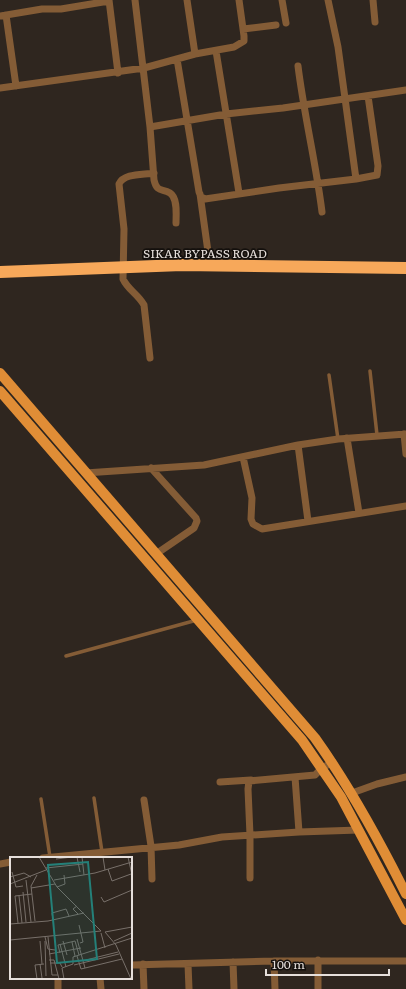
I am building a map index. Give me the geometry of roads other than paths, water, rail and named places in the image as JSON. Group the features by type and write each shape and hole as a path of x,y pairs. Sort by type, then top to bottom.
{"highway":[{"name":"SIKAR BYPASS ROAD","path":"2,271 210,266 406,268"}],"main road":[{"path":"0,373 315,738 333,762 352,793 384,850 406,894"},
{"path":"0,391 302,740 341,797 406,920"}],"street":[{"path":"135,0 144,68 155,186 170,193 173,197 176,223"},
{"path":"187,0 195,54"},
{"path":"0,88 118,73 144,68 177,58 239,45 244,41 244,36 239,0"},
{"path":"282,0 286,23"},
{"path":"328,0 338,47 356,179"},
{"path":"373,0 375,22"},
{"path":"16,86 3,16 42,9 61,9 109,1 118,73"},
{"path":"243,29 276,25"},
{"path":"216,51 238,193"},
{"path":"177,58 200,193 210,266"},
{"path":"298,66 303,105 319,184 322,212"},
{"path":"150,127 226,114 303,105 406,90"},
{"path":"200,193 201,197 205,199 238,193 374,177 379,171 368,96"},
{"path":"150,358 144,305 141,299 126,285 123,279 124,229 119,184 121,180 128,176 154,173"},
{"path":"85,473 204,465 298,445 377,435 405,434 406,454"},
{"path":"347,438 359,513"},
{"path":"298,445 308,522"},
{"path":"243,457 252,498 251,519 253,524 262,529 406,506"},
{"path":"151,468 196,518 197,521 194,528 156,554"},
{"path":"220,782 295,777 315,774 333,762"},
{"path":"295,777 299,832"},
{"path":"352,793 377,784 406,777"},
{"path":"250,878 248,789 249,781 251,780"},
{"path":"144,800 151,848 152,879"},
{"path":"66,857 102,855 179,845 222,837 359,830"},
{"path":"0,864 10,862"},
{"path":"318,960 318,989"},
{"path":"132,965 318,960 406,961"},
{"path":"274,961 275,989"},
{"path":"234,962 234,989"},
{"path":"144,964 144,989"},
{"path":"188,964 189,989"},
{"path":"100,979 101,989"}],"lane":[{"path":"370,371 377,435"},
{"path":"329,375 338,439"},
{"path":"66,656 198,620"},
{"path":"94,798 102,855"},
{"path":"41,799 48,857"}]}
